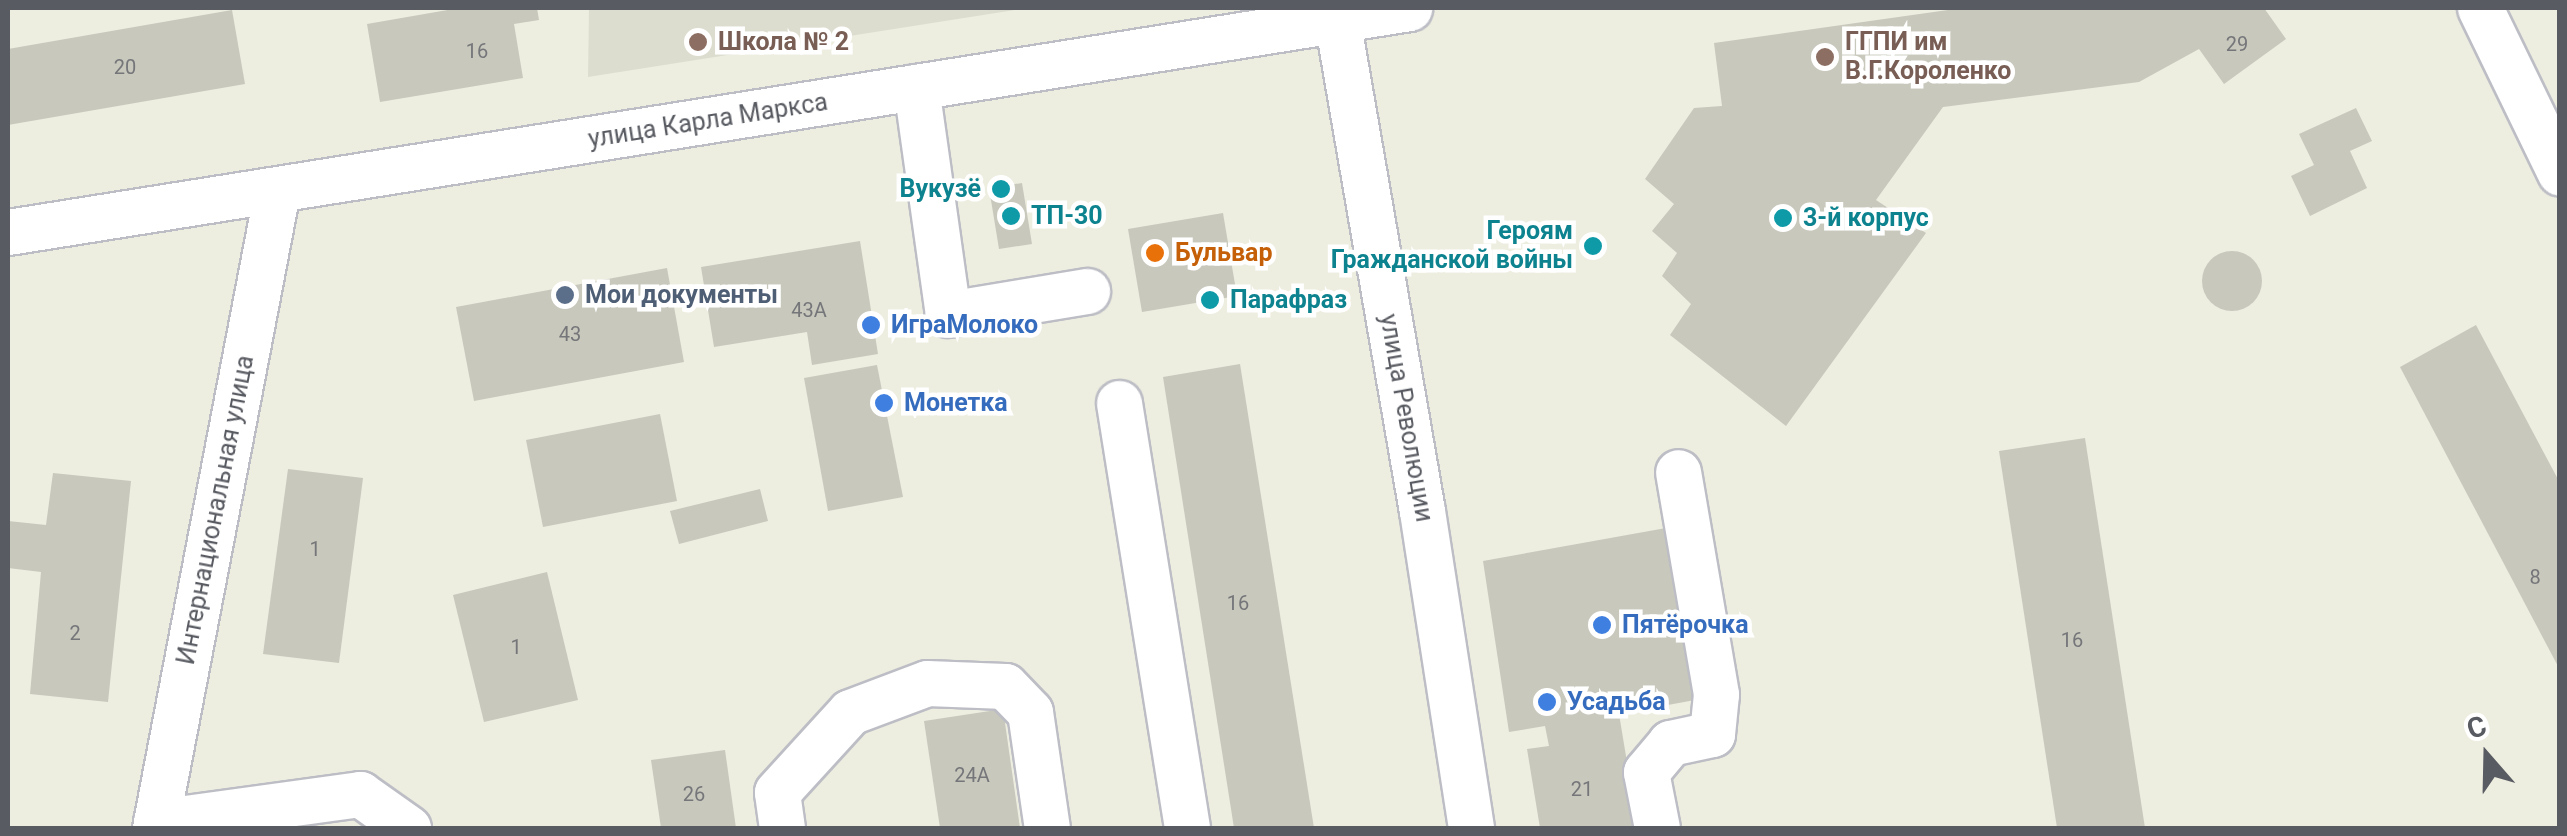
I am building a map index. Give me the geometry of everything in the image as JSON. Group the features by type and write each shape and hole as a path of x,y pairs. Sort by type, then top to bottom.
{"street":[{"name":"улица Карла Маркса","path":"8,232 916,87 1336,14 1408,8"},
{"path":"2480,8 2560,173"},
{"name":"улица Революции","path":"1336,14 1422,512 1470,828"},
{"path":"916,87 948,314 1087,291"},
{"name":"Интернациональная улица","path":"155,825 276,191"},
{"path":"1119,404 1187,828"},
{"path":"1657,828 1646,772 1670,743 1712,734 1716,694 1678,472"},
{"path":"782,828 777,792 850,712 927,683 1005,686 1030,712 1047,828"},
{"path":"155,825 360,794 408,828"}],"shaded area":[{"name":"Школа № 2","path":"589,8 1027,8 588,77"}],"building":[{"path":"459,8 537,8 539,20 514,24 523,78 380,102 367,24"},
{"name":"3-й корпус","path":"1962,8 2264,8 2286,39 2224,84 2199,49 2139,82 1943,107 1876,200 1926,233 1786,426 1670,335 1691,304 1662,276 1677,253 1652,231 1674,204 1645,179 1694,108 1722,106 1714,43"},
{"path":"232,10 245,84 8,125 8,49"},
{"path":"2356,108 2372,141 2350,151 2367,188 2310,216 2291,176 2314,165 2299,134"},
{"name":"ТП-30","path":"1022,183 1032,244 999,249 989,188"},
{"path":"1223,213 1237,296 1142,312 1128,229"},
{"path":"860,241 878,354 812,365 807,332 714,347 701,267"},
{"path":"2232,251 2253,260 2262,281 2253,302 2232,311 2211,302 2202,281 2211,260"},
{"path":"667,268 684,362 474,401 456,307"},
{"path":"2476,325 2560,483 2560,670 2400,367"},
{"path":"1240,364 1314,828 1234,828 1163,377"},
{"path":"877,365 903,497 828,511 804,378"},
{"path":"660,414 677,501 543,527 526,440"},
{"path":"2085,438 2145,828 2057,828 1999,451"},
{"path":"288,469 363,478 339,663 263,654"},
{"path":"53,473 131,481 108,702 30,694 41,572 8,568 8,521 46,525"},
{"path":"760,489 768,521 679,544 670,511"},
{"path":"1666,528 1695,700 1619,714 1638,828 1540,828 1527,749 1549,746 1545,726 1509,732 1483,561"},
{"path":"547,572 578,700 484,722 453,595"},
{"path":"1003,709 1020,828 940,828 924,721"},
{"path":"725,750 736,828 661,828 651,760"}],"place":[{"name":"Школа № 2","path":"698,42"},
{"name":"ГГПИ им В.Г.Короленко","path":"1825,57"},
{"name":"Вукузё","path":"1001,189"},
{"name":"ТП-30","path":"1011,216"},
{"name":"3-й корпус","path":"1783,218"},
{"name":"Героям Гражданской войны","path":"1593,246"},
{"name":"Бульвар","path":"1155,253"},
{"name":"Мои документы","path":"565,295"},
{"name":"Парафраз","path":"1210,300"},
{"name":"ИграМолоко","path":"871,325"},
{"name":"Монетка","path":"884,403"},
{"name":"Пятёрочка","path":"1602,625"},
{"name":"Усадьба","path":"1547,702"}]}
